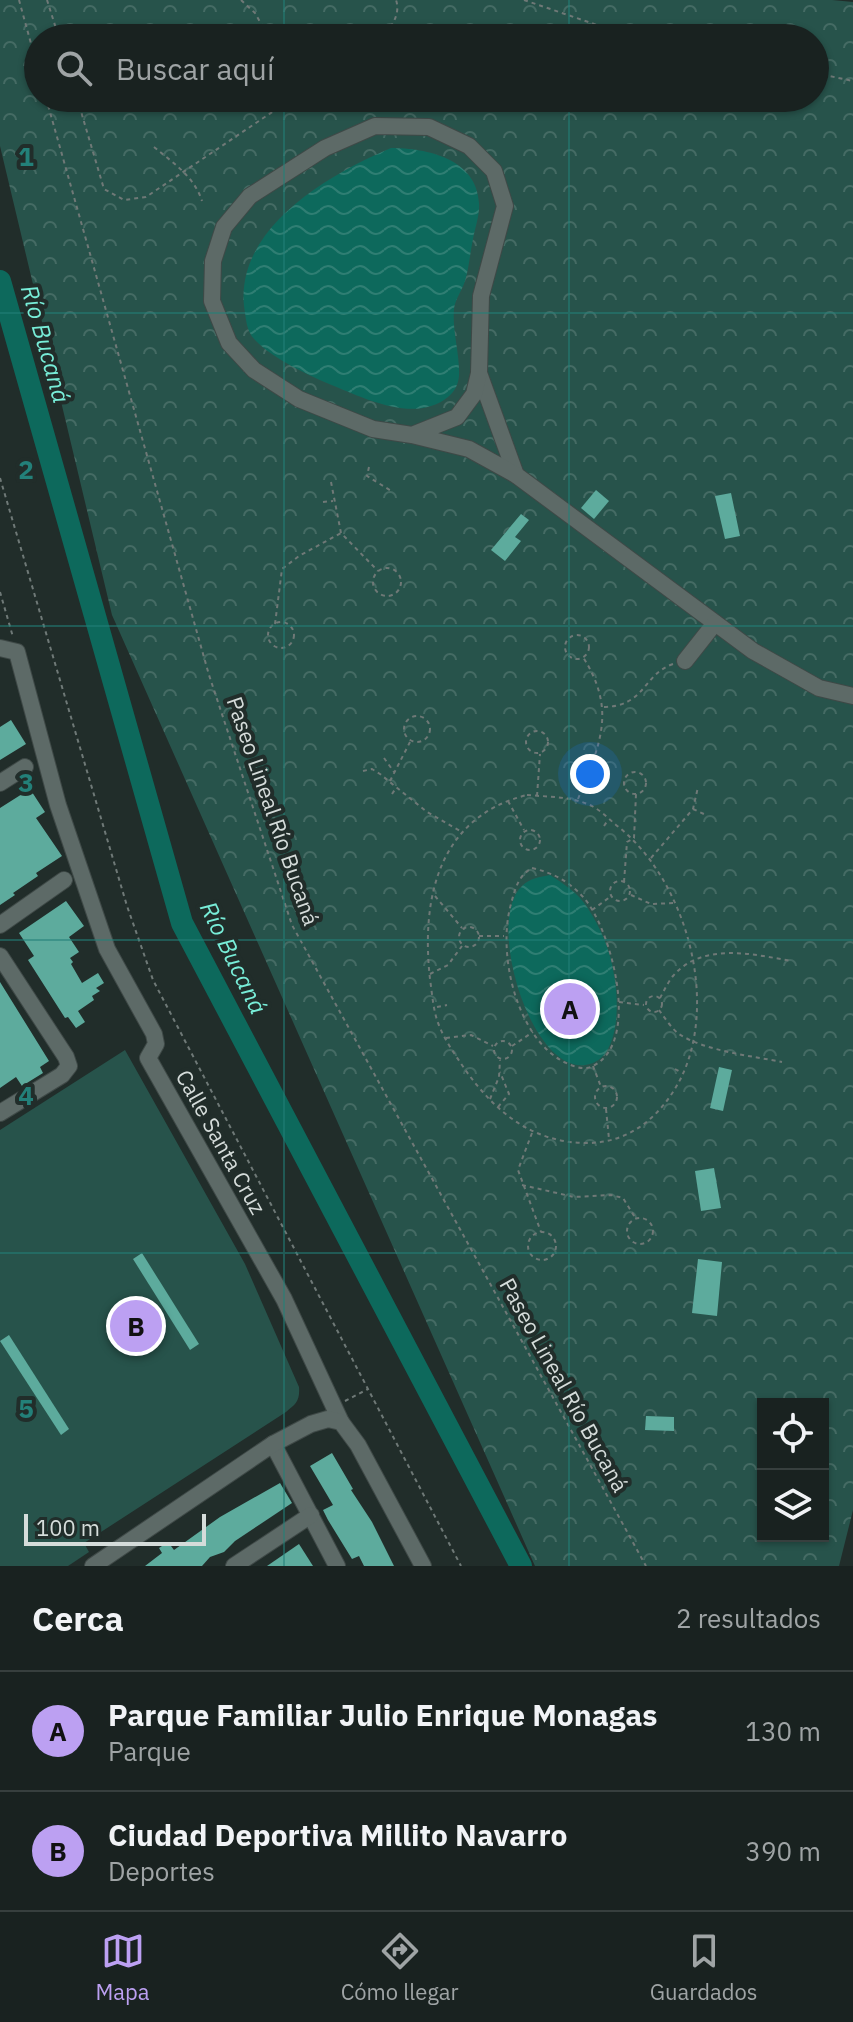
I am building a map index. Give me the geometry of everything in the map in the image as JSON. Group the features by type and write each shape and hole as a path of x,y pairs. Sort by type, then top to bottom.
{"street":[{"path":"412,435 457,417 474,394 479,373 481,296 505,206 494,171 469,146 429,127 375,126 325,148 250,196 224,227 213,261 212,301 229,343 254,370 299,399 373,429 469,449 516,475 753,651 819,688 853,696"},
{"path":"479,373 516,475"},
{"path":"685,661 715,623"},
{"path":"0,648 17,652"},
{"name":"Calle Santa Cruz","path":"17,652 58,805 107,949 154,1034 156,1044 148,1058 284,1299 337,1414 358,1445 423,1566"},
{"path":"0,783 25,767"},
{"path":"0,925 64,880"},
{"path":"0,956 69,1066 62,1075 0,1113"},
{"path":"93,1566 273,1444 337,1414"},
{"path":"273,1444 337,1566"},
{"path":"234,1566 311,1515"}],"path":[{"path":"19,0 26,24"},
{"path":"47,0 55,24"},
{"path":"241,0 263,24"},
{"path":"393,24 399,7 396,0"},
{"path":"524,0 594,24"},
{"path":"829,76 853,81"},
{"name":"Paseo Lineal Río Bucaná","path":"50,112 209,675 292,925 646,1566"},
{"path":"81,112 104,189 124,200 146,197 272,112"},
{"path":"154,147 198,188 202,201"},
{"path":"369,467 367,476 393,492"},
{"path":"0,478 127,906 153,980 461,1566"},
{"path":"331,482 341,533 378,571"},
{"path":"323,502 335,501"},
{"path":"275,624 283,622 291,626 295,634 289,646 277,648 270,642 268,634 275,624 282,569 341,533"},
{"path":"387,568 396,571 401,578 398,591 389,595 377,591 374,579 378,571 387,568"},
{"path":"0,592 17,652"},
{"path":"580,635 588,642 588,650 583,657 573,658 567,654 565,646 572,636 580,635"},
{"path":"578,800 602,734 604,707 591,669 583,657"},
{"path":"604,707 621,705 636,697 664,667 685,661"},
{"path":"416,716 424,719 429,726 428,734 423,740 411,740 404,731 406,723 416,716"},
{"path":"537,796 540,753 547,747 548,740 541,732 535,732 527,739 527,747 532,752 540,753"},
{"path":"390,781 411,740"},
{"path":"384,758 394,773"},
{"path":"363,771 372,769 427,812 463,833"},
{"path":"633,772 640,773 646,781 643,790 636,794 624,787 624,779 633,772"},
{"path":"392,794 397,787"},
{"path":"651,859 693,809 698,787"},
{"path":"634,838 636,794"},
{"path":"537,796 578,800 595,808 634,838 651,859 675,903 694,962 696,995 693,1040 683,1074 655,1116 633,1133 609,1141 576,1143 542,1137 497,1108 479,1090 445,1038 435,1008 430,974 427,914 441,866 473,821 508,800 537,796"},
{"path":"508,800 525,831"},
{"path":"693,809 706,815"},
{"path":"604,826 609,818"},
{"path":"525,831 535,831 539,836 540,843 535,849 529,850 521,845 520,836 525,831"},
{"path":"630,894 624,882 627,842 634,838"},
{"path":"532,868 568,882 592,910 613,960 619,1002 614,1037 606,1054 593,1066 580,1068 548,1052 534,1031 514,993 505,936 517,885 523,873 532,868"},
{"path":"592,910 611,896 612,884 624,882"},
{"path":"433,894 463,929"},
{"path":"630,894 651,904 675,903"},
{"path":"611,896 616,901 622,901 630,894"},
{"path":"463,945 459,936 463,929 474,927 479,936"},
{"path":"479,936 505,936"},
{"path":"463,945 473,946 479,936"},
{"path":"430,974 448,965 463,945"},
{"path":"659,1010 662,1003 660,998 673,975 704,956 732,953 791,961"},
{"path":"646,1005 649,997 660,998"},
{"path":"619,1002 646,1005 652,1012 659,1010"},
{"path":"435,1008 447,1005"},
{"path":"659,1010 676,1032 693,1040 723,1050 782,1062"},
{"path":"511,1046 534,1031"},
{"path":"445,1038 471,1035 494,1047"},
{"path":"500,1058 494,1054 494,1047 501,1040 511,1046"},
{"path":"500,1058 510,1055 511,1046"},
{"path":"490,1100 500,1058"},
{"path":"593,1066 601,1088"},
{"path":"675,1069 683,1074"},
{"path":"497,1108 509,1094 499,1071"},
{"path":"608,1087 615,1093 615,1103 606,1108 599,1106 595,1100 601,1088 608,1087"},
{"path":"606,1108 609,1141"},
{"path":"532,1132 518,1170 541,1232 553,1237 556,1246 553,1255 545,1260 533,1256 529,1248 530,1239 541,1232"},
{"path":"522,1185 574,1197 611,1195 623,1198 636,1219"},
{"path":"636,1219 646,1220 651,1225 651,1237 645,1242 633,1242 628,1235 628,1226 636,1219"},
{"path":"337,1414 369,1389"}],"green space":[{"path":"0,0 853,2 853,1510 839,1566 535,1566 112,615 0,146"},
{"path":"125,1050 245,1264 299,1387 299,1396 286,1412 84,1543 89,1552 68,1566 0,1566 0,1130"}],"water":[{"path":"391,148 420,150 460,166 476,188 479,203 466,276 454,309 458,382 448,397 435,405 421,408 407,409 362,397 282,360 252,336 244,306 245,278 255,252 271,229 315,189"},
{"path":"550,875 575,893 587,907 613,966 617,1014 615,1028 605,1053 597,1061 585,1065 565,1061 547,1045 531,1020 511,959 508,929 512,904 525,883"}],"building":[{"path":"596,490 609,501 594,519 581,508"},
{"path":"731,493 740,536 725,539 715,496"},
{"path":"521,514 529,520 515,537 521,541 505,561 491,550"},
{"path":"11,720 26,744 0,760 0,727"},
{"path":"30,789 45,812 36,818 62,856 36,873 38,876 0,905 0,808"},
{"path":"66,901 84,926 69,937 79,952 70,958 71,964 82,983 98,973 104,983 96,988 100,991 92,996 94,1000 78,1011 85,1022 76,1028 68,1017 65,1018 28,960 34,956 19,933"},
{"path":"0,982 49,1061 40,1067 43,1073 22,1086 16,1077 0,1088"},
{"path":"719,1067 732,1070 723,1111 710,1108"},
{"path":"714,1168 721,1208 701,1211 695,1171"},
{"path":"142,1253 199,1344 190,1350 133,1259"},
{"path":"698,1259 722,1262 717,1316 692,1313"},
{"path":"9,1335 69,1429 61,1435 0,1341"},
{"path":"646,1416 674,1417 674,1431 645,1430"},
{"path":"332,1453 394,1566 364,1566 359,1556 352,1559 328,1520 323,1510 333,1505 310,1466"},
{"path":"280,1483 292,1503 235,1541 224,1552 210,1557 202,1566 145,1566 162,1553 159,1548 168,1542 174,1550 220,1517"},
{"path":"299,1544 313,1566 267,1566"}],"waterway":[{"name":"Río Bucaná","path":"0,281 182,923 521,1566"}],"place":[{"name":"Parque Familiar Julio Enrique Monagas","path":"570,1009"},
{"name":"Ciudad Deportiva Millito Navarro","path":"136,1326"}]}
